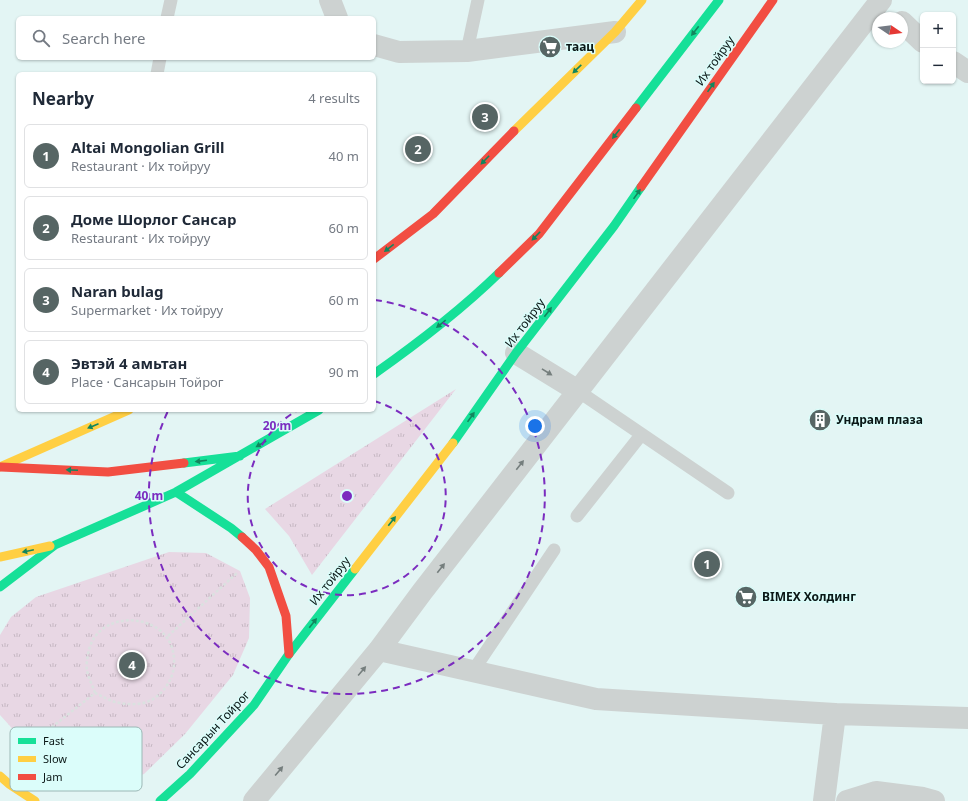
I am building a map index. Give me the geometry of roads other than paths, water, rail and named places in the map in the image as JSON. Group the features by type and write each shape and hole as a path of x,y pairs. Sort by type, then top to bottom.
{"main road":[{"path":"376,257 433,214 532,112 615,32 642,0"},
{"path":"376,373 420,341 471,300 539,234 719,0"},
{"name":"Их тойруу","path":"289,654 448,449 516,353 614,226 773,0"},
{"path":"1,467 35,450 124,412"},
{"path":"0,557 55,545 176,492 316,412"},
{"path":"1,467 108,472 240,456"},
{"path":"176,492 231,528 256,550 269,567 286,616 289,654"},
{"path":"0,587 55,545"},
{"name":"Сансарын Тойрог","path":"160,801 190,774 254,705 289,654"},
{"path":"0,776 10,785"},
{"path":"20,791 35,801"}],"street":[{"path":"330,0 336,16"},
{"path":"254,801 379,650 422,592 880,1 891,12"},
{"path":"908,28 920,39"},
{"path":"376,46 399,52 467,51 615,32"},
{"path":"956,64 968,72"},
{"path":"516,353 578,391"},
{"path":"379,650 596,699 835,714 968,718"},
{"path":"824,801 835,714"},
{"path":"847,801 876,792 934,801"}],"lane":[{"path":"167,16 171,0"},
{"path":"467,51 478,0"},
{"path":"157,72 160,60"},
{"path":"578,391 728,493"},
{"path":"577,516 641,434"},
{"path":"473,671 554,550"}],"place":[{"name":"таац","path":"550,47"},
{"name":"Naran bulag","path":"485,117"},
{"name":"Доме Шорлог Сансар","path":"418,149"},
{"name":"Ундрам плаза","path":"820,420"},
{"name":"Altai Mongolian Grill","path":"707,564"},
{"name":"BIMEX Холдинг","path":"746,597"},
{"name":"Эвтэй 4 амьтан","path":"132,665"}]}
